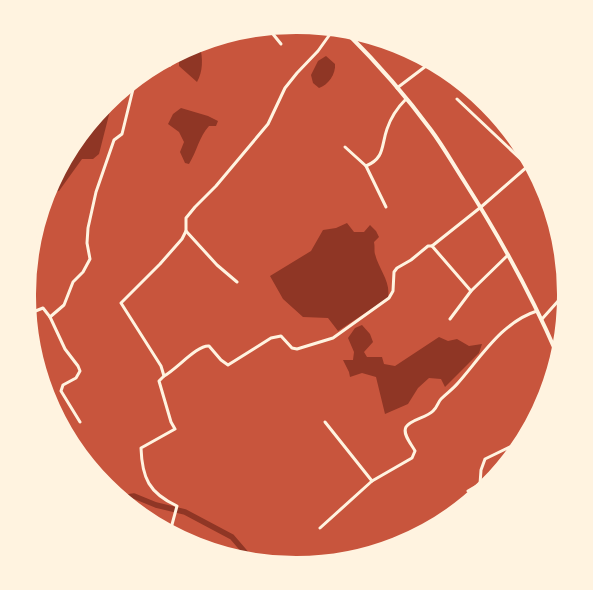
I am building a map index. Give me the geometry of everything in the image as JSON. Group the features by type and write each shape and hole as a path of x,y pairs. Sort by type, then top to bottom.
{"street":[{"path":"272,33 281,44"},
{"path":"164,376 161,366 122,303 182,239 186,231 186,218 190,212 216,186 268,124 285,88 318,51 330,34"},
{"path":"350,37 397,88 432,131 481,207 542,319 554,348"},
{"path":"397,88 426,66"},
{"path":"50,317 64,305 73,282 83,272 90,259 87,244 96,192 111,146 114,140 122,134 133,88"},
{"path":"366,166 378,158 387,129 396,111 406,99"},
{"path":"457,99 525,163"},
{"path":"345,148 366,166 386,206"},
{"path":"171,527 177,506 158,494 147,483 141,460 141,448 176,429 171,422 159,381 194,352 205,346 209,346 228,365 277,336 281,336 290,346 297,349 333,338 389,298 393,291 396,268 411,260 428,246 432,246 527,167"},
{"path":"186,231 217,265 237,282"},
{"path":"432,246 471,291"},
{"path":"450,319 471,291 508,255"},
{"path":"542,319 560,299"},
{"path":"33,312 43,308 50,317 65,349 78,366 80,371 76,378 63,385 61,391 80,422"},
{"path":"320,528 372,481 414,455 415,451 405,432 406,427 432,412 440,399 457,385 495,339 520,319 537,311"},
{"path":"325,422 372,481"},
{"path":"480,484 482,464 485,459 514,445"},
{"path":"468,491 479,484"}],"shaded area":[{"path":"201,49 202,65 197,82 179,66 179,60"},
{"path":"326,56 335,64 334,72 328,82 319,88 313,83 311,75 318,61"},
{"path":"111,108 99,154 93,159 82,159 59,191 54,192 77,148"},
{"path":"181,108 218,121 216,126 209,126 206,130 189,164 185,163 180,152 184,142 179,132 168,124 173,114"},
{"path":"347,223 354,232 364,232 370,225 376,231 379,237 374,242 375,253 388,286 388,298 338,331 328,318 303,317 283,299 270,276 311,251 323,230 336,228"},
{"path":"362,325 370,334 373,342 364,352 367,357 382,357 384,364 395,366 439,337 448,341 457,339 469,346 482,344 479,353 445,387 441,379 429,378 418,388 408,404 385,414 376,377 362,373 350,377 343,360 353,360 354,352 348,338 355,328"}],"waterway":[{"path":"128,497 134,496 156,505 185,512 232,537 247,554"}]}
